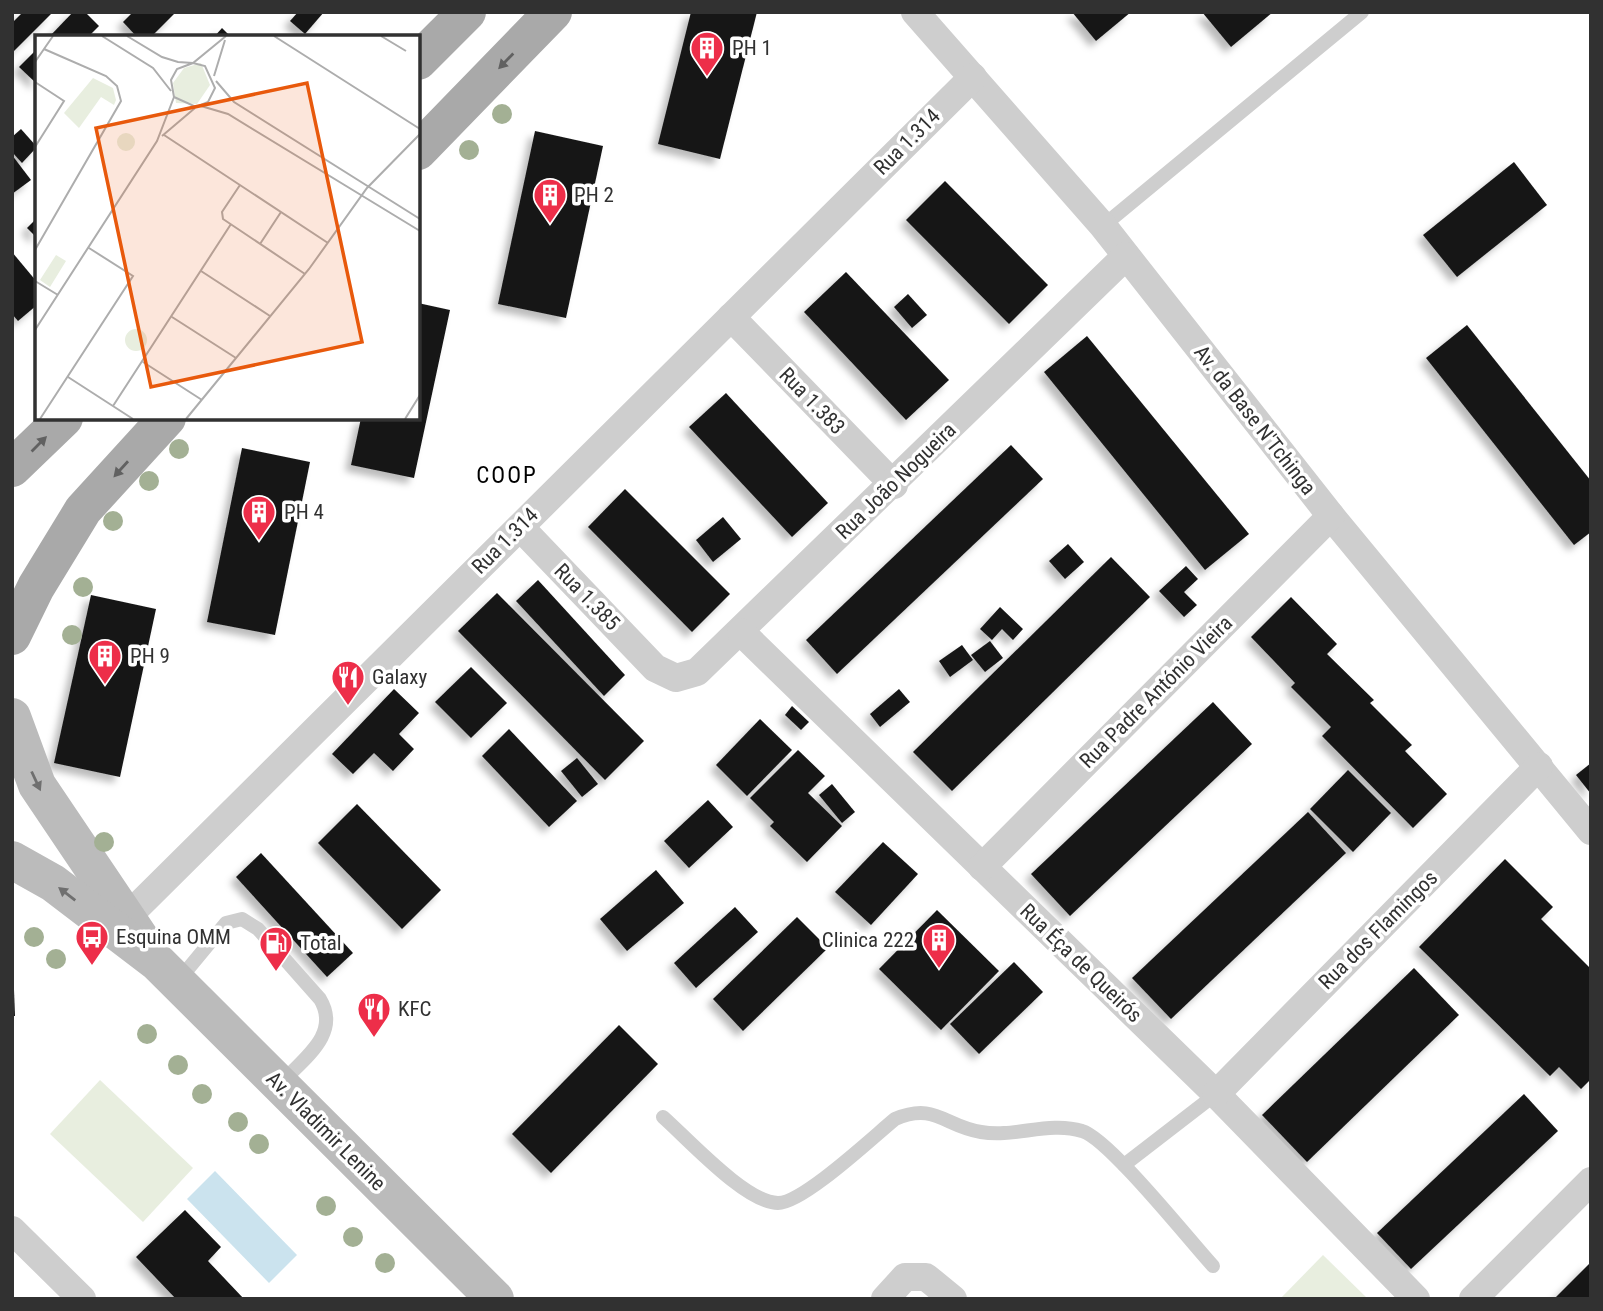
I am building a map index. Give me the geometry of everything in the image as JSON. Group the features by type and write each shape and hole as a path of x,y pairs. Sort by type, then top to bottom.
{"main road":[{"path":"420,59 467,12"},
{"path":"420,149 553,12"},
{"path":"12,468 62,420"},
{"path":"12,636 36,587 83,510 165,420"},
{"name":"Av. Vladimir Lenine","path":"12,717 37,785 122,926"},
{"name":"Av. Vladimir Lenine","path":"12,860 122,926 495,1299"}],"street":[{"name":"Av. da Base N'Tchinga","path":"915,12 1102,226 1331,516 1591,831"},
{"name":"Rua 1.314","path":"122,926 973,77"},
{"name":"Rua João Nogueira","path":"655,668 676,678 697,672 894,485 1126,256"},
{"name":"Rua 1.383","path":"731,317 894,485"},
{"name":"Rua Padre António Vieira","path":"982,867 1331,516"},
{"name":"Rua 1.385","path":"520,527 655,668"},
{"name":"Rua Éça de Queirós","path":"741,632 1216,1094 1416,1299"},
{"name":"Rua dos Flamingos","path":"1216,1094 1539,766"},
{"path":"1473,1299 1591,1181"},
{"path":"12,1230 82,1299"},
{"path":"885,1299 905,1277 926,1277 953,1299"}],"lane":[{"path":"1102,226 1362,12"},
{"path":"168,972 226,923 242,919 258,929 320,999 328,1012 327,1032 280,1084"},
{"path":"1124,1165 1216,1094"},
{"path":"663,1117 755,1197 779,1203 805,1194 895,1119 910,1113 929,1111 973,1131 997,1135 1054,1127 1084,1131 1124,1165 1213,1266"}],"green space":[{"path":"100,1080 193,1168 143,1222 50,1134"},
{"path":"1323,1255 1368,1299 1280,1299"}],"water":[{"path":"215,1171 297,1255 269,1283 187,1199"}],"building":[{"path":"23,12 53,12 12,53 12,23"},
{"path":"73,12 85,12 99,26 90,35 51,35"},
{"path":"133,12 176,12 153,35 135,35 123,22"},
{"path":"298,12 324,12 305,34 290,21"},
{"name":"PH 1","path":"691,12 757,12 720,159 658,144"},
{"path":"1072,12 1131,12 1096,41"},
{"path":"1202,12 1273,12 1231,47"},
{"path":"222,28 229,35 216,35"},
{"path":"35,51 35,82 19,67"},
{"path":"21,129 35,145 35,149 22,163 12,152 12,137"},
{"name":"PH 2","path":"535,131 603,146 566,318 498,304"},
{"path":"12,155 31,180 12,194"},
{"path":"1514,162 1547,205 1457,277 1423,235"},
{"path":"945,181 1048,285 1009,324 906,220"},
{"path":"35,220 35,236 27,228"},
{"path":"12,252 35,280 35,307 18,321 12,314"},
{"path":"846,272 949,380 906,420 804,312"},
{"path":"908,294 927,315 912,328 894,307"},
{"path":"420,303 450,310 414,478 351,465 361,420 420,420"},
{"path":"1467,325 1591,481 1591,532 1574,545 1426,358"},
{"path":"1087,336 1249,534 1205,570 1044,372"},
{"path":"726,393 828,503 792,537 689,427"},
{"path":"1011,445 1043,479 837,674 806,640"},
{"name":"PH 4","path":"242,448 310,462 275,635 207,622"},
{"path":"625,489 730,594 692,632 588,527"},
{"path":"723,517 741,539 713,562 696,540"},
{"path":"1068,544 1084,562 1065,579 1049,561"},
{"path":"1111,557 1150,597 952,791 913,752"},
{"path":"1186,566 1198,579 1184,592 1197,605 1184,617 1159,591"},
{"path":"538,580 625,675 604,696 516,601"},
{"path":"497,593 644,741 605,780 458,631"},
{"name":"PH 9","path":"91,595 156,609 120,777 54,763"},
{"path":"1291,597 1337,644 1327,654 1374,700 1370,703 1412,745 1405,751 1447,794 1413,828 1322,736 1331,727 1291,687 1295,683 1251,637"},
{"path":"1000,607 1023,629 1013,640 1002,629 992,640 980,629"},
{"path":"990,641 1003,658 985,672 971,655"},
{"path":"962,645 973,660 950,677 939,661"},
{"path":"471,667 507,703 471,738 435,702"},
{"path":"394,689 419,713 399,734 414,749 393,771 374,753 353,774 332,754"},
{"path":"899,689 910,702 880,727 870,714"},
{"path":"1213,702 1252,744 1070,916 1031,874"},
{"path":"792,706 809,722 801,730 785,715"},
{"path":"760,719 792,750 747,796 716,765"},
{"path":"509,729 577,801 549,827 482,756"},
{"path":"798,750 825,776 808,793 842,826 807,862 770,826 774,822 750,798"},
{"path":"577,758 598,784 582,797 561,771"},
{"path":"1591,763 1591,794 1576,775"},
{"path":"1348,770 1391,813 1353,852 1310,809"},
{"path":"832,784 855,812 842,823 819,795"},
{"path":"708,800 733,827 689,868 664,841"},
{"path":"357,804 441,890 402,929 318,843"},
{"path":"1308,812 1346,853 1171,1019 1132,978"},
{"path":"883,842 918,874 871,925 835,892"},
{"path":"261,853 353,953 327,977 236,877"},
{"path":"1505,859 1553,907 1541,919 1591,969 1591,1079 1581,1089 1559,1067 1550,1076 1419,947"},
{"path":"656,870 684,903 627,951 600,919"},
{"path":"735,907 758,932 696,988 674,963"},
{"name":"Clinica 222","path":"937,910 999,971 941,1030 879,969"},
{"path":"797,917 828,948 743,1031 713,999"},
{"path":"1014,962 1043,992 979,1054 950,1024"},
{"path":"1414,968 1459,1015 1307,1162 1262,1115"},
{"path":"14,990 15,1016 12,1016"},
{"path":"619,1025 658,1064 551,1173 512,1134"},
{"path":"1524,1094 1558,1131 1411,1269 1377,1233"},
{"path":"185,1210 221,1247 208,1261 244,1299 176,1299 136,1257"},
{"path":"1591,1262 1591,1299 1554,1299"}],"place":[{"name":"PH 1","path":"707,78"},
{"name":"PH 2","path":"550,225"},
{"name":"PH 4","path":"259,542"},
{"name":"PH 9","path":"105,686"},
{"name":"Galaxy","path":"348,707"},
{"name":"Esquina OMM","path":"92,967"},
{"name":"Clinica 222","path":"939,970"},
{"name":"Total","path":"276,973"},
{"name":"KFC","path":"374,1039"}],"district":[{"name":"COOP","path":"507,475"}]}
